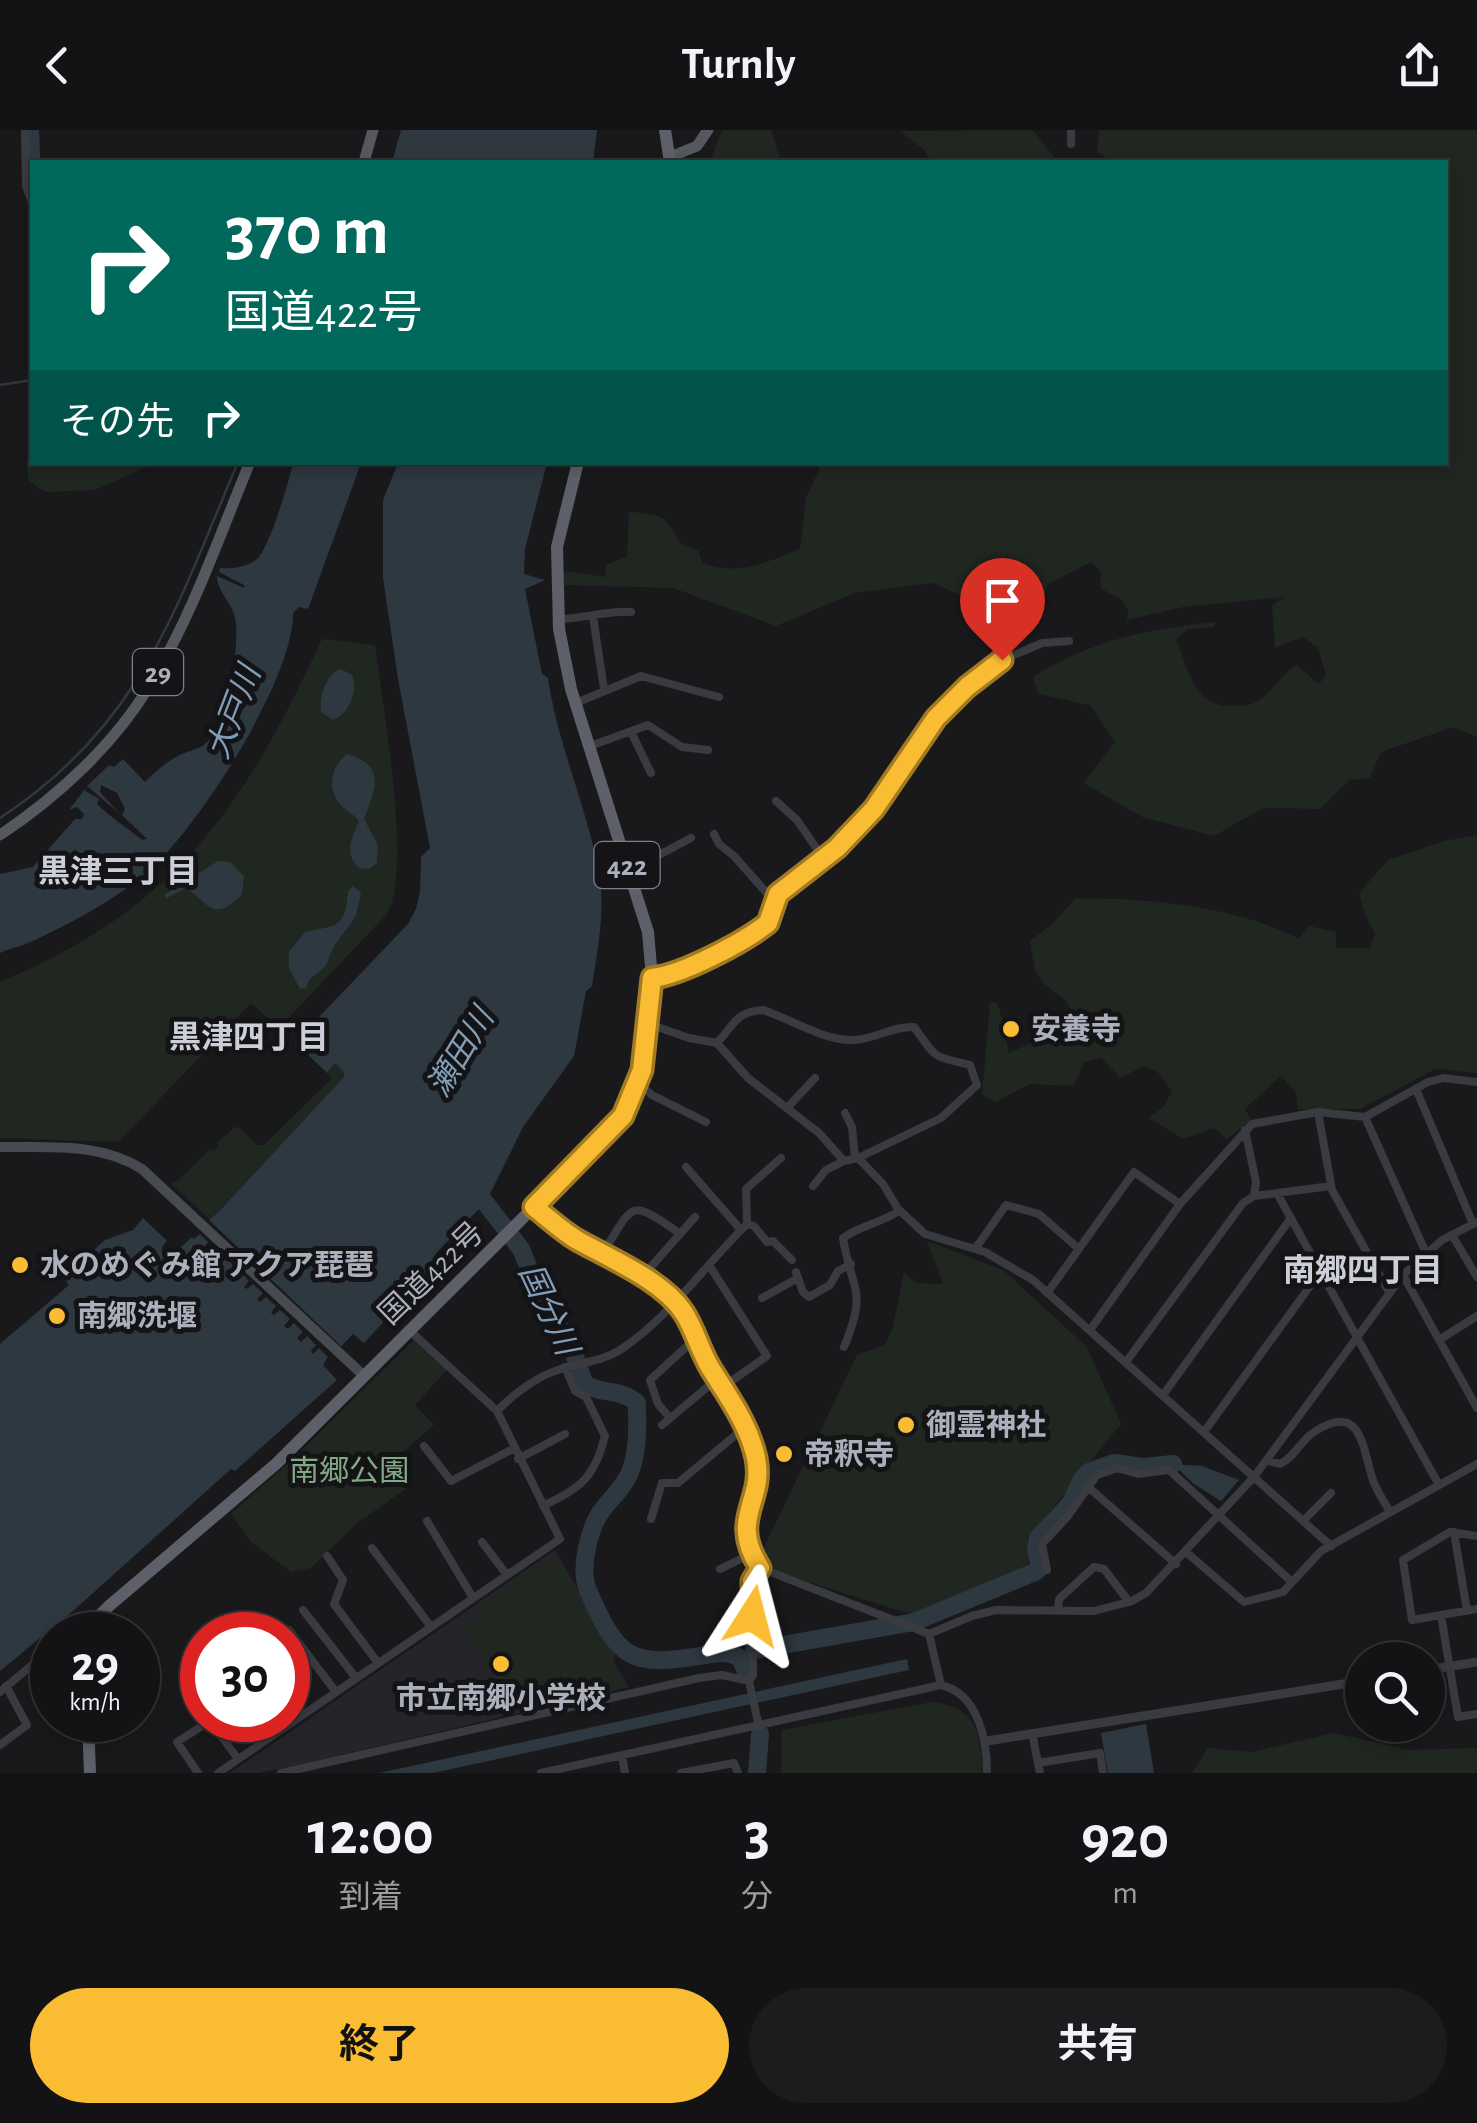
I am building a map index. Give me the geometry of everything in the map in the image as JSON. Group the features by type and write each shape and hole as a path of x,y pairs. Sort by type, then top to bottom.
{"highway":[{"path":"665,130 670,160"},
{"name":"国道422号","path":"103,1612 277,1463 623,1116 638,1084 649,1024 652,978 648,932 576,702 559,619 557,547 577,465"},
{"path":"89,1742 90,1773"}],"main road":[{"path":"365,160 374,130"},
{"path":"670,160 696,146 708,130"},
{"name":"29","path":"0,835 57,793 115,733 148,690 184,620 249,465"},
{"path":"0,1147 85,1148 112,1153 142,1169 363,1375"}],"street":[{"path":"25,130 26,186 30,197"},
{"path":"1070,144 1071,130"},
{"path":"559,619 630,612"},
{"path":"593,617 604,689"},
{"path":"652,978 669,976 768,923 773,900 874,809 936,718 967,687 1002,660 1042,643 1069,640"},
{"path":"576,702 641,676 719,697"},
{"path":"590,746 648,725 682,747 708,750"},
{"path":"630,732 650,773"},
{"path":"776,802 797,820 823,858"},
{"path":"714,834 773,900"},
{"path":"629,871 691,838"},
{"path":"717,1042 738,1016 763,1010 840,1040 866,1039 902,1026 914,1027 937,1057 970,1065 977,1085 951,1112 826,1170 813,1186"},
{"path":"649,1024 689,1038 717,1042 748,1078 819,1133 844,1161"},
{"path":"787,1108 815,1078"},
{"path":"1090,1330 1180,1204 1252,1124 1318,1112 1365,1117 1443,1078 1477,1082"},
{"path":"638,1084 706,1122"},
{"path":"534,1207 576,1239 642,1277 684,1313 744,1428 758,1470 745,1526 751,1554 760,1568 929,1634 996,1610 1094,1611 1146,1594 1254,1477 1403,1275 1426,1253 1475,1223 1416,1089"},
{"path":"1318,1112 1331,1186 1389,1292"},
{"path":"845,1113 852,1127 856,1158 883,1184 899,1211 924,1234 975,1249 1033,1280 1330,1546"},
{"path":"1365,1117 1426,1253"},
{"path":"1245,1130 1256,1182 1254,1196"},
{"path":"496,1411 541,1376 586,1365 621,1349 674,1302 744,1227 746,1190 781,1158"},
{"path":"686,1167 744,1227"},
{"path":"1048,1292 1134,1172 1180,1204"},
{"path":"1126,1362 1244,1203 1254,1196 1331,1186"},
{"path":"1278,1195 1440,1485"},
{"path":"975,1249 1006,1205 1039,1214 1079,1249"},
{"path":"604,1253 635,1209 644,1209 679,1233"},
{"path":"844,1347 858,1309 844,1236 899,1211"},
{"path":"642,1277 694,1217"},
{"path":"1163,1395 1291,1218"},
{"path":"744,1227 754,1226 767,1242 774,1241 792,1260"},
{"path":"1452,1235 1477,1277"},
{"path":"762,1298 797,1275 808,1297 830,1285 838,1271 852,1263"},
{"path":"662,1425 766,1356 708,1265"},
{"path":"1204,1432 1321,1272"},
{"path":"1403,1275 1477,1408"},
{"path":"1439,1340 1477,1316"},
{"path":"218,1773 560,1539 496,1411 408,1329"},
{"path":"670,1418 658,1404 650,1380 696,1338"},
{"path":"543,1506 577,1489 588,1478 600,1457 605,1436 586,1397 575,1391 568,1367"},
{"path":"1269,1461 1280,1464 1289,1460 1314,1432 1337,1422 1349,1423 1365,1445 1372,1481 1390,1512"},
{"path":"651,1520 662,1483 678,1484 744,1428"},
{"path":"518,1459 565,1434"},
{"path":"424,1446 452,1482 513,1450"},
{"path":"1186,1552 1244,1602 1283,1592 1321,1551 1477,1464"},
{"path":"1047,1570 1042,1544 1068,1516 1087,1486 1107,1470 1118,1468 1138,1474 1170,1470 1292,1582"},
{"path":"1087,1486 1176,1564"},
{"path":"1303,1521 1331,1492"},
{"path":"427,1520 473,1598"},
{"path":"1454,1532 1472,1610 1412,1620 1402,1560 1454,1532 1477,1536"},
{"path":"482,1542 507,1574"},
{"path":"372,1548 431,1627"},
{"path":"720,1569 751,1554"},
{"path":"326,1556 342,1580 334,1604 378,1663"},
{"path":"1058,1610 1059,1599 1094,1567 1104,1569 1129,1602"},
{"path":"758,1727 749,1681 753,1675 752,1581 760,1568"},
{"path":"303,1610 356,1678"},
{"path":"1441,1616 1458,1717 1477,1714"},
{"path":"929,1634 941,1685"},
{"path":"310,1658 336,1692"},
{"path":"1445,1668 1477,1662"},
{"path":"0,1744 28,1726 3,1689 30,1666"},
{"path":"280,1773 699,1678 722,1676 749,1681"},
{"path":"987,1741 1345,1683"},
{"path":"541,1773 941,1685 951,1688 971,1708 987,1741 987,1773"},
{"path":"198,1773 178,1742 210,1721 238,1759"},
{"path":"1032,1733 1039,1768 1100,1753 1103,1773"},
{"path":"622,1756 625,1773"},
{"path":"685,1773 734,1763 738,1773"}],"shaded area":[{"name":"市立南郷小学校","path":"555,1550 616,1655 613,1661 629,1687 302,1764 258,1773 230,1773 275,1742 310,1742 310,1718"}],"green space":[{"path":"722,130 771,130 781,160 711,160"},
{"path":"1033,130 1056,160 931,160 900,131"},
{"path":"1099,130 1477,130 1477,737 1454,727 1381,752 1370,778 1349,780 1320,809 1263,808 1214,836 1142,817 1084,783 1115,742 1090,705 1038,694 1033,677 1077,654 1121,638 1216,622 1214,627 1188,629 1176,639 1194,683 1208,700 1219,705 1248,705 1297,665 1319,684 1326,675 1318,648 1303,637 1275,648 1272,605 1285,597 1183,607 1126,620 1129,613 1122,600 1100,588 1101,573 1091,562 1048,584 1045,595 1033,605 1022,597 993,610 933,583 855,593 776,626 673,588 564,585 561,575 566,571 606,577 605,565 627,557 629,512 662,518 681,544 699,551 702,563 715,567 752,566 800,549 806,498 821,465 1448,465 1448,160 1108,160 1097,151"},
{"path":"30,458 30,465 151,465 95,490 45,492 29,481 26,460"},
{"path":"322,639 375,645 396,824 394,892 387,914 279,1028 251,1003 119,1142 0,1138 0,982 62,953 114,921 159,885 198,846 263,753"},
{"path":"1477,835 1477,1073 1435,1069 1360,1109 1298,1109 1296,1093 1281,1076 1245,1109 1251,1120 1227,1139 1214,1128 1183,1139 1149,1118 1165,1105 1172,1091 1157,1071 1143,1066 1121,1078 1101,1058 1084,1062 1074,1086 1030,1084 995,1102 982,1095 990,1002 998,1003 1009,1053 1053,1033 1067,1042 1085,1033 1065,1000 1044,984 1035,970 1030,941 1076,898 1133,900 1218,911 1299,938 1309,926 1336,932 1336,948 1370,948 1375,933 1359,893 1388,860 1444,841"},
{"path":"335,1063 344,1077 210,1220 171,1183 210,1149 214,1151 217,1142 237,1126 258,1145 264,1145 332,1078 327,1073"},
{"path":"927,1241 1003,1270 1087,1347 1121,1424 1028,1538 1028,1575 920,1617 764,1568 765,1545 857,1355 885,1345 893,1327 904,1272 916,1283 943,1284"},
{"name":"南郷公園","path":"415,1339 448,1369 415,1405 434,1425 395,1459 407,1488 356,1524 311,1568 291,1572 251,1542 231,1514"},
{"path":"544,1561 561,1566 626,1686 518,1709 462,1628 482,1615 479,1608"},
{"path":"932,1702 959,1710 974,1724 982,1773 781,1773 782,1730"},
{"path":"1334,1733 1345,1735 1345,1742 1374,1742 1410,1750 1477,1748 1477,1773 1192,1773 1208,1748 1251,1752"}],"water":[{"path":"401,130 597,130 593,160 393,160"},
{"name":"大戸川","path":"292,465 360,465 308,609 299,607 293,613 278,675 239,752 191,823 147,872 79,918 0,953 0,874 33,867 75,819 82,819 84,814 77,807 69,810 84,790 99,799 97,804 113,818 142,840 147,839 122,815 125,809 117,793 101,785 100,792 119,813 87,786 109,765 114,767 123,759 145,782 167,763 202,746 212,736 225,704 236,647 235,618 217,576 244,588 219,572 220,568 241,567 259,557"},
{"name":"瀬田川","path":"397,465 546,465 525,549 524,574 545,580 525,589 542,674 548,678 589,829 602,906 592,986 586,991 574,1056 523,1127 488,1198 502,1215 495,1222 480,1208 437,1252 423,1279 364,1343 353,1334 323,1365 337,1380 73,1611 30,1612 30,1646 0,1671 0,1344 69,1285 63,1278 105,1240 133,1230 143,1218 167,1241 162,1255 170,1258 220,1210 344,1077 335,1063 327,1073 295,1042 408,924 416,909 421,857 430,848 383,578 383,500"},
{"path":"341,669 352,675 353,694 348,707 333,720 321,712 321,700 328,681"},
{"path":"347,754 368,765 375,780 364,819 378,845 377,863 369,869 359,868 351,857 350,845 359,821 333,792 334,771"},
{"path":"218,861 230,862 244,876 242,894 232,903 224,908 211,908 185,888 167,898 164,895"},
{"path":"353,886 361,893 356,916 334,946 325,967 309,980 306,988 300,989 289,968 289,952 305,932 342,919 348,891"},
{"path":"1173,1464 1202,1466 1239,1480 1221,1501 1194,1484"},
{"path":"907,1659 909,1670 433,1773 379,1773"},
{"path":"1146,1724 1154,1773 1108,1773 1101,1733"}],"pier":[{"path":"207,1218 343,1348 326,1365 328,1357 319,1348 313,1354 316,1345 307,1336 301,1342 297,1338 303,1332 294,1323 288,1329 284,1326 290,1319 280,1310 271,1313 276,1306 266,1297 260,1302 257,1299 263,1293 253,1284 244,1287 249,1281 240,1272 234,1277 230,1274 236,1268 226,1258 220,1264 217,1261 223,1255 213,1246 207,1251 203,1248 208,1242 200,1234 194,1239 190,1236"}],"waterway":[{"path":"30,130 31,160"},
{"path":"0,385 30,380"},
{"path":"0,818 48,782 88,744 121,703 173,615 237,465"},
{"name":"国分川","path":"484,1201 521,1249 542,1301 571,1345 584,1383 637,1403 633,1463 625,1482 598,1517 585,1560 585,1581 609,1632 630,1654 643,1659 728,1653 741,1659 747,1675"},
{"path":"754,1650 914,1622 1035,1572 1040,1568 1038,1538 1070,1504 1089,1472 1114,1463 1143,1467 1173,1464"},
{"name":"国分川","path":"757,1773 760,1734"}],"place":[{"name":"安養寺","path":"1011,1029"},
{"name":"水のめぐみ館 アクア琵琶","path":"20,1265"},
{"name":"南郷洗堰","path":"57,1316"},
{"name":"御霊神社","path":"906,1425"},
{"name":"帝釈寺","path":"784,1454"},
{"name":"市立南郷小学校","path":"501,1664"}],"district":[{"name":"黒津三丁目","path":"118,871"},
{"name":"黒津四丁目","path":"249,1037"},
{"name":"南郷四丁目","path":"1363,1270"}],"route":[{"path":"752,1616 752,1581 760,1568 751,1554 745,1526 758,1470 754,1449 732,1402 705,1360 684,1313 674,1302 621,1261 576,1239 534,1207 623,1116 634,1095 642,1070 652,978 669,976 704,960 768,923 778,894 837,848 874,809 936,718 1002,660"}]}
